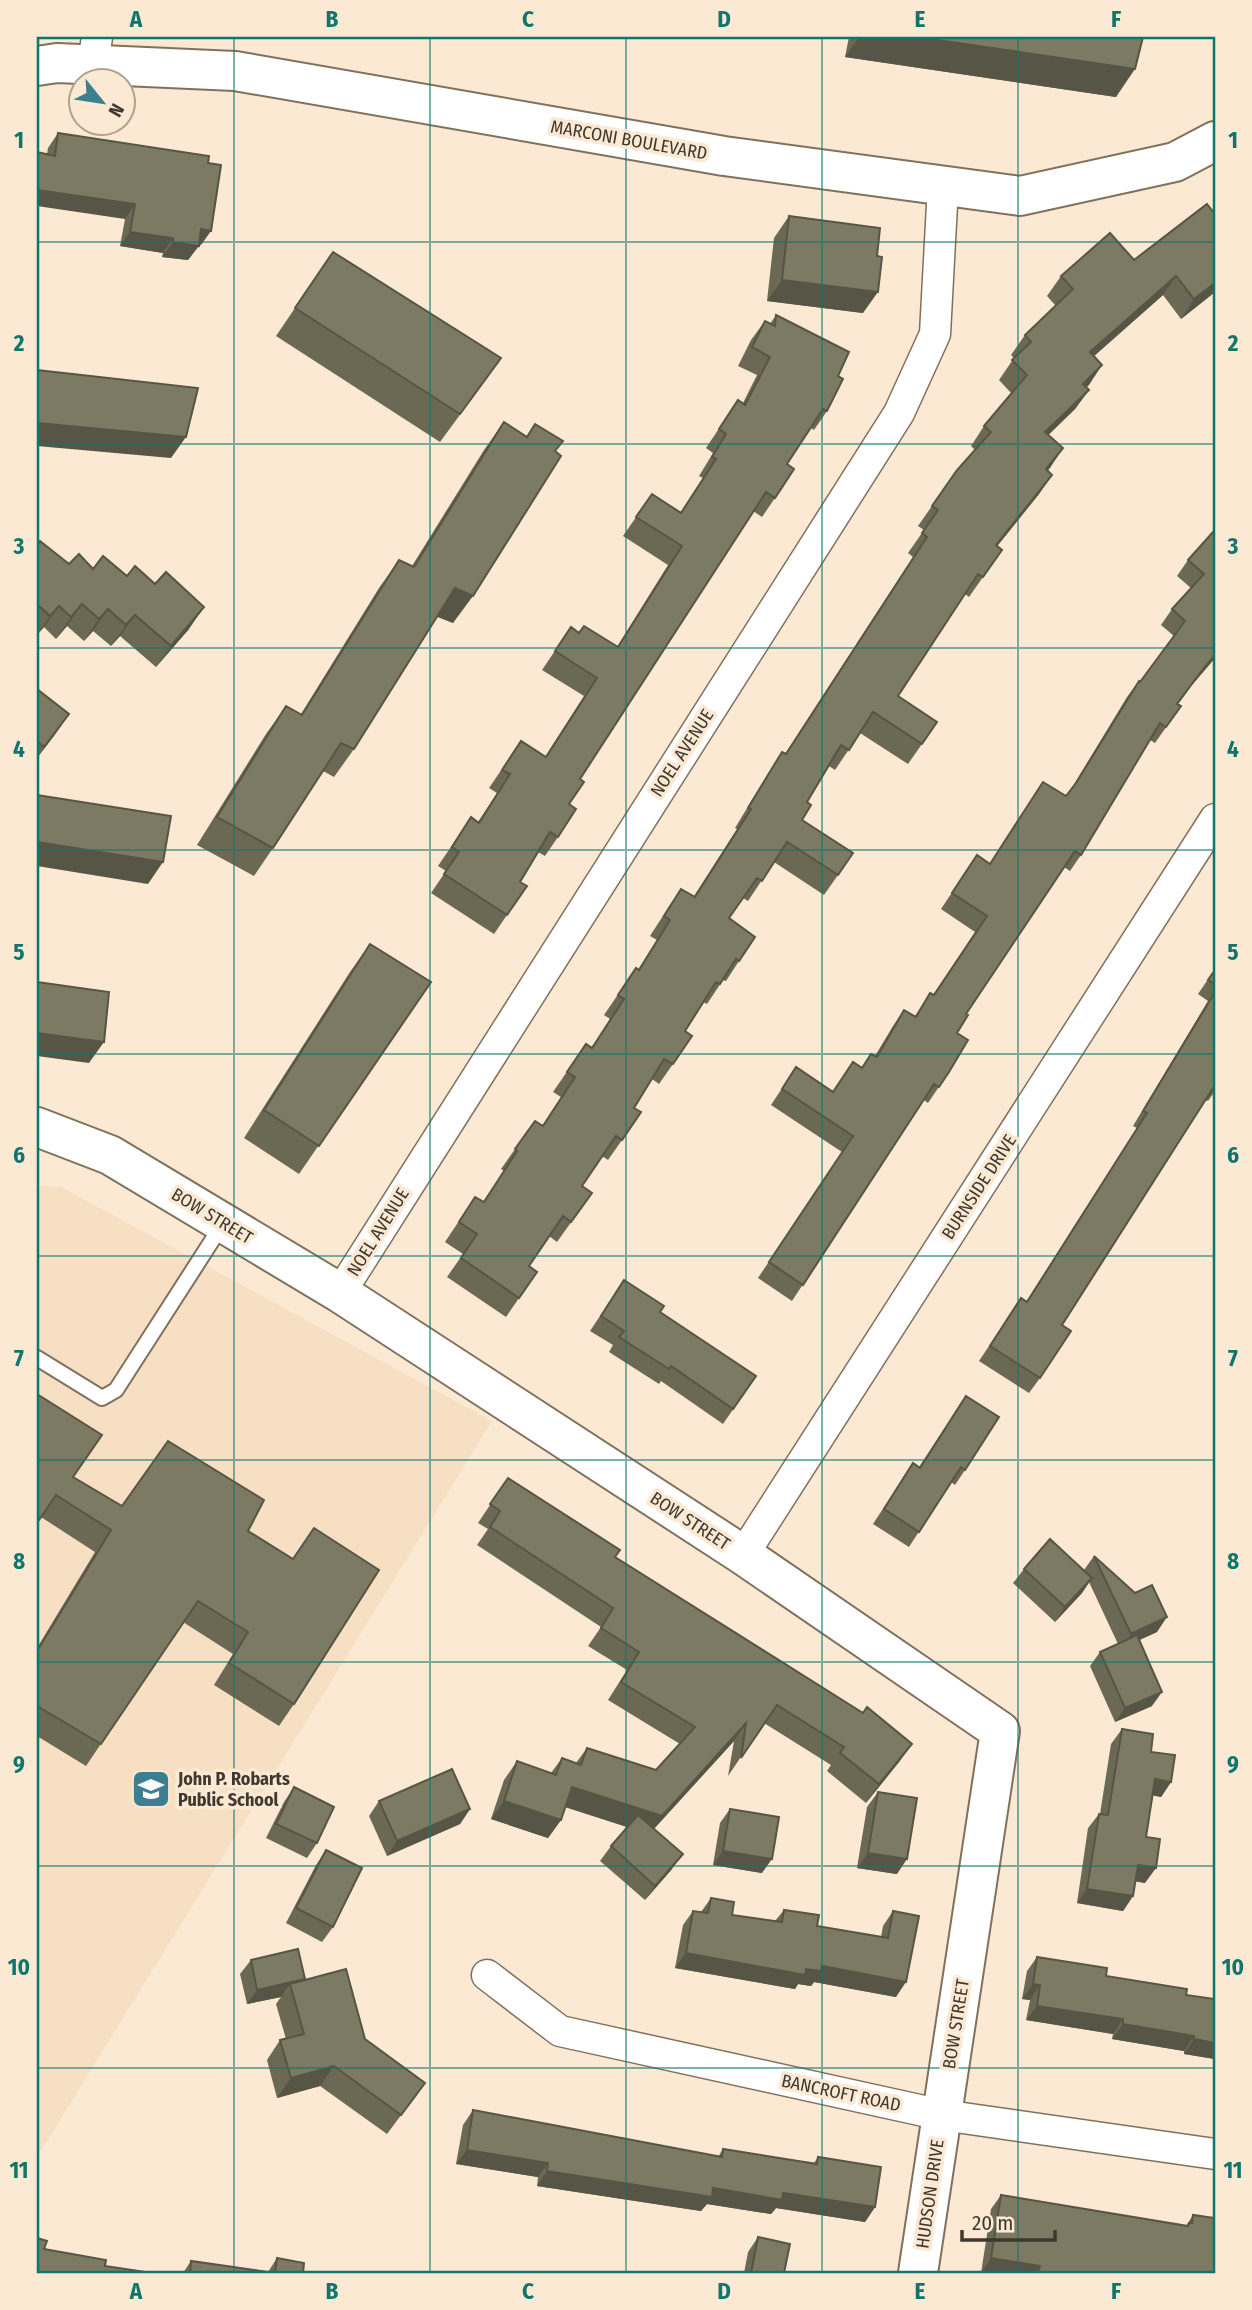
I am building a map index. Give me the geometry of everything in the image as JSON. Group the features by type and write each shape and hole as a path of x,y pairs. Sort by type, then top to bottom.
{"street":[{"name":"MARCONI BOULEVARD","path":"37,66 57,63 95,51 235,71 724,156 1020,195 1175,163 1215,141"},
{"name":"NOEL AVENUE","path":"340,1293 900,413 935,334 943,186"},
{"name":"BURNSIDE DRIVE","path":"743,1555 1215,819"},
{"name":"BOW STREET","path":"37,1127 110,1155 340,1293 743,1555 1000,1731 942,2115"},
{"name":"BANCROFT ROAD","path":"487,1975 560,2031 942,2115 1215,2154"},
{"name":"HUDSON DRIVE","path":"918,2273 942,2115"}],"lane":[{"path":"37,1358 102,1398 116,1390 223,1223"}],"shaded area":[{"name":"John P. Robarts Public School","path":"37,1186 61,1187 492,1421 37,2157"}],"building":[{"path":"917,37 1143,37 1135,69"},
{"path":"58,133 209,156 208,163 221,165 211,231 201,229 199,246 173,242 173,238 130,232 135,204 37,190 37,152 55,156"},
{"path":"1207,204 1215,214 1215,283 1194,299 1176,276 1090,352 1102,365 1083,384 1089,390 1045,432 1063,448 1046,469 1052,475 996,545 1002,550 983,577 978,574 898,696 937,722 922,744 873,712 849,750 841,745 807,802 811,805 802,820 853,853 838,875 787,842 762,881 757,878 729,918 755,937 720,984 716,982 685,1031 692,1036 673,1064 664,1059 634,1108 641,1112 622,1140 616,1136 582,1186 592,1193 571,1222 563,1216 529,1266 537,1272 519,1298 461,1258 477,1234 459,1222 475,1197 484,1202 535,1121 543,1126 575,1077 567,1072 586,1044 592,1048 624,999 618,995 636,968 639,970 670,920 664,916 681,889 695,897 751,809 748,808 782,752 786,754 927,537 922,533 938,510 932,506 957,470 991,432 984,426 1027,375 1012,360 1031,342 1025,335 1073,289 1061,276 1110,233 1134,260"},
{"path":"789,216 880,228 877,256 882,257 878,292 782,280"},
{"path":"333,252 501,358 460,414 295,308"},
{"path":"776,315 849,352 838,376 843,379 827,411 823,409 787,464 794,469 775,498 766,492 580,779 584,782 569,804 576,809 558,837 550,832 520,882 527,886 507,915 444,874 459,852 452,847 471,817 479,823 510,774 502,770 521,741 546,757 597,678 555,651 571,627 579,633 584,626 618,647 682,546 636,517 652,494 681,513 716,459 712,457 726,434 719,429 738,400 745,405 770,357 752,347 765,321 775,326"},
{"path":"37,370 198,388 186,437 37,423"},
{"path":"504,422 527,437 535,424 563,441 555,451 561,456 473,596 455,588 354,749 341,743 273,848 217,817 286,706 302,715 399,560 414,567"},
{"path":"1213,532 1215,655 1177,704 1181,706 1166,727 1160,723 1081,855 1075,851 966,1014 968,1015 957,1033 968,1040 949,1072 939,1087 934,1084 803,1285 769,1262 853,1136 782,1089 796,1067 833,1092 853,1062 862,1068 871,1054 877,1057 904,1010 916,1017 930,993 934,995 987,916 952,893 977,855 990,864 1043,782 1066,796 1076,783 1139,681 1185,621 1172,609 1204,574 1188,560"},
{"path":"40,541 69,564 79,554 93,569 103,556 127,576 135,566 155,584 166,572 204,607 171,646 135,615 126,625 108,609 99,619 82,604 71,617 59,606 50,616 37,604 37,546"},
{"path":"37,689 69,714 44,747 37,741"},
{"path":"37,795 171,816 163,862 37,842"},
{"path":"370,944 431,982 319,1146 264,1110"},
{"path":"1215,970 1215,984 1208,980"},
{"path":"37,982 109,992 104,1042 37,1033"},
{"path":"1215,992 1215,1085 1062,1325 1071,1331 1040,1378 990,1346 1021,1298 1027,1302 1147,1113 1143,1111"},
{"path":"624,1280 664,1306 660,1312 756,1376 733,1409 671,1366 669,1369 619,1337 624,1331 601,1316"},
{"path":"37,1394 102,1435 73,1477 122,1506 168,1441 264,1500 248,1531 293,1559 314,1528 379,1570 294,1704 229,1663 248,1632 198,1601 101,1744 37,1706 37,1651 111,1530 56,1495 37,1523"},
{"path":"966,1396 999,1417 965,1470 961,1467 919,1532 884,1509 913,1463 920,1468"},
{"path":"508,1478 620,1550 615,1557 863,1713 867,1707 912,1744 879,1784 840,1753 844,1747 777,1705 741,1758 746,1723 662,1816 572,1787 561,1820 504,1801 517,1761 556,1775 562,1758 581,1765 587,1748 656,1770 695,1727 621,1682 639,1652 601,1628 613,1608 490,1527 500,1511 490,1504"},
{"path":"1050,1539 1092,1578 1065,1607 1024,1569"},
{"path":"1094,1556 1135,1593 1152,1585 1167,1617 1131,1634"},
{"path":"1137,1635 1162,1692 1125,1708 1100,1652"},
{"path":"1122,1729 1153,1734 1151,1752 1175,1755 1171,1782 1155,1779 1146,1837 1160,1839 1156,1868 1138,1865 1133,1896 1087,1889 1099,1814 1108,1815"},
{"path":"452,1769 470,1809 397,1841 379,1801"},
{"path":"294,1787 334,1807 317,1843 276,1824"},
{"path":"878,1792 917,1798 907,1859 868,1853"},
{"path":"730,1809 779,1817 772,1859 723,1851"},
{"path":"638,1815 683,1854 655,1886 611,1846"},
{"path":"326,1850 362,1868 333,1927 296,1908"},
{"path":"711,1898 734,1902 732,1915 782,1922 784,1910 819,1915 817,1926 888,1938 893,1911 919,1916 906,1982 822,1966 821,1971 806,1969 805,1975 686,1953 693,1911 708,1913"},
{"path":"298,1949 305,1979 257,1990 251,1960"},
{"path":"1037,1957 1107,1968 1106,1976 1187,1989 1186,1995 1215,1999 1215,2043 1194,2039 1194,2036 1123,2024 1123,2019 1037,2006 1040,1985 1033,1984"},
{"path":"346,1969 365,2039 425,2083 401,2115 334,2066 291,2078 280,2040 304,2034 290,1984"},
{"path":"473,2110 722,2157 723,2149 817,2164 818,2157 881,2167 875,2207 783,2193 782,2200 713,2188 712,2197 547,2171 548,2163 467,2150"},
{"path":"1001,2195 1188,2226 1192,2223 1193,2215 1215,2218 1215,2273 1038,2273 1040,2266 991,2258"},
{"path":"758,2237 790,2244 784,2273 751,2273"},
{"path":"37,2238 47,2241 44,2249 106,2260 105,2266 152,2273 37,2273"},
{"path":"277,2258 304,2263 303,2273 275,2273"},
{"path":"191,2261 275,2273 190,2273"}],"place":[{"name":"John P. Robarts Public School","path":"151,1789"}]}
